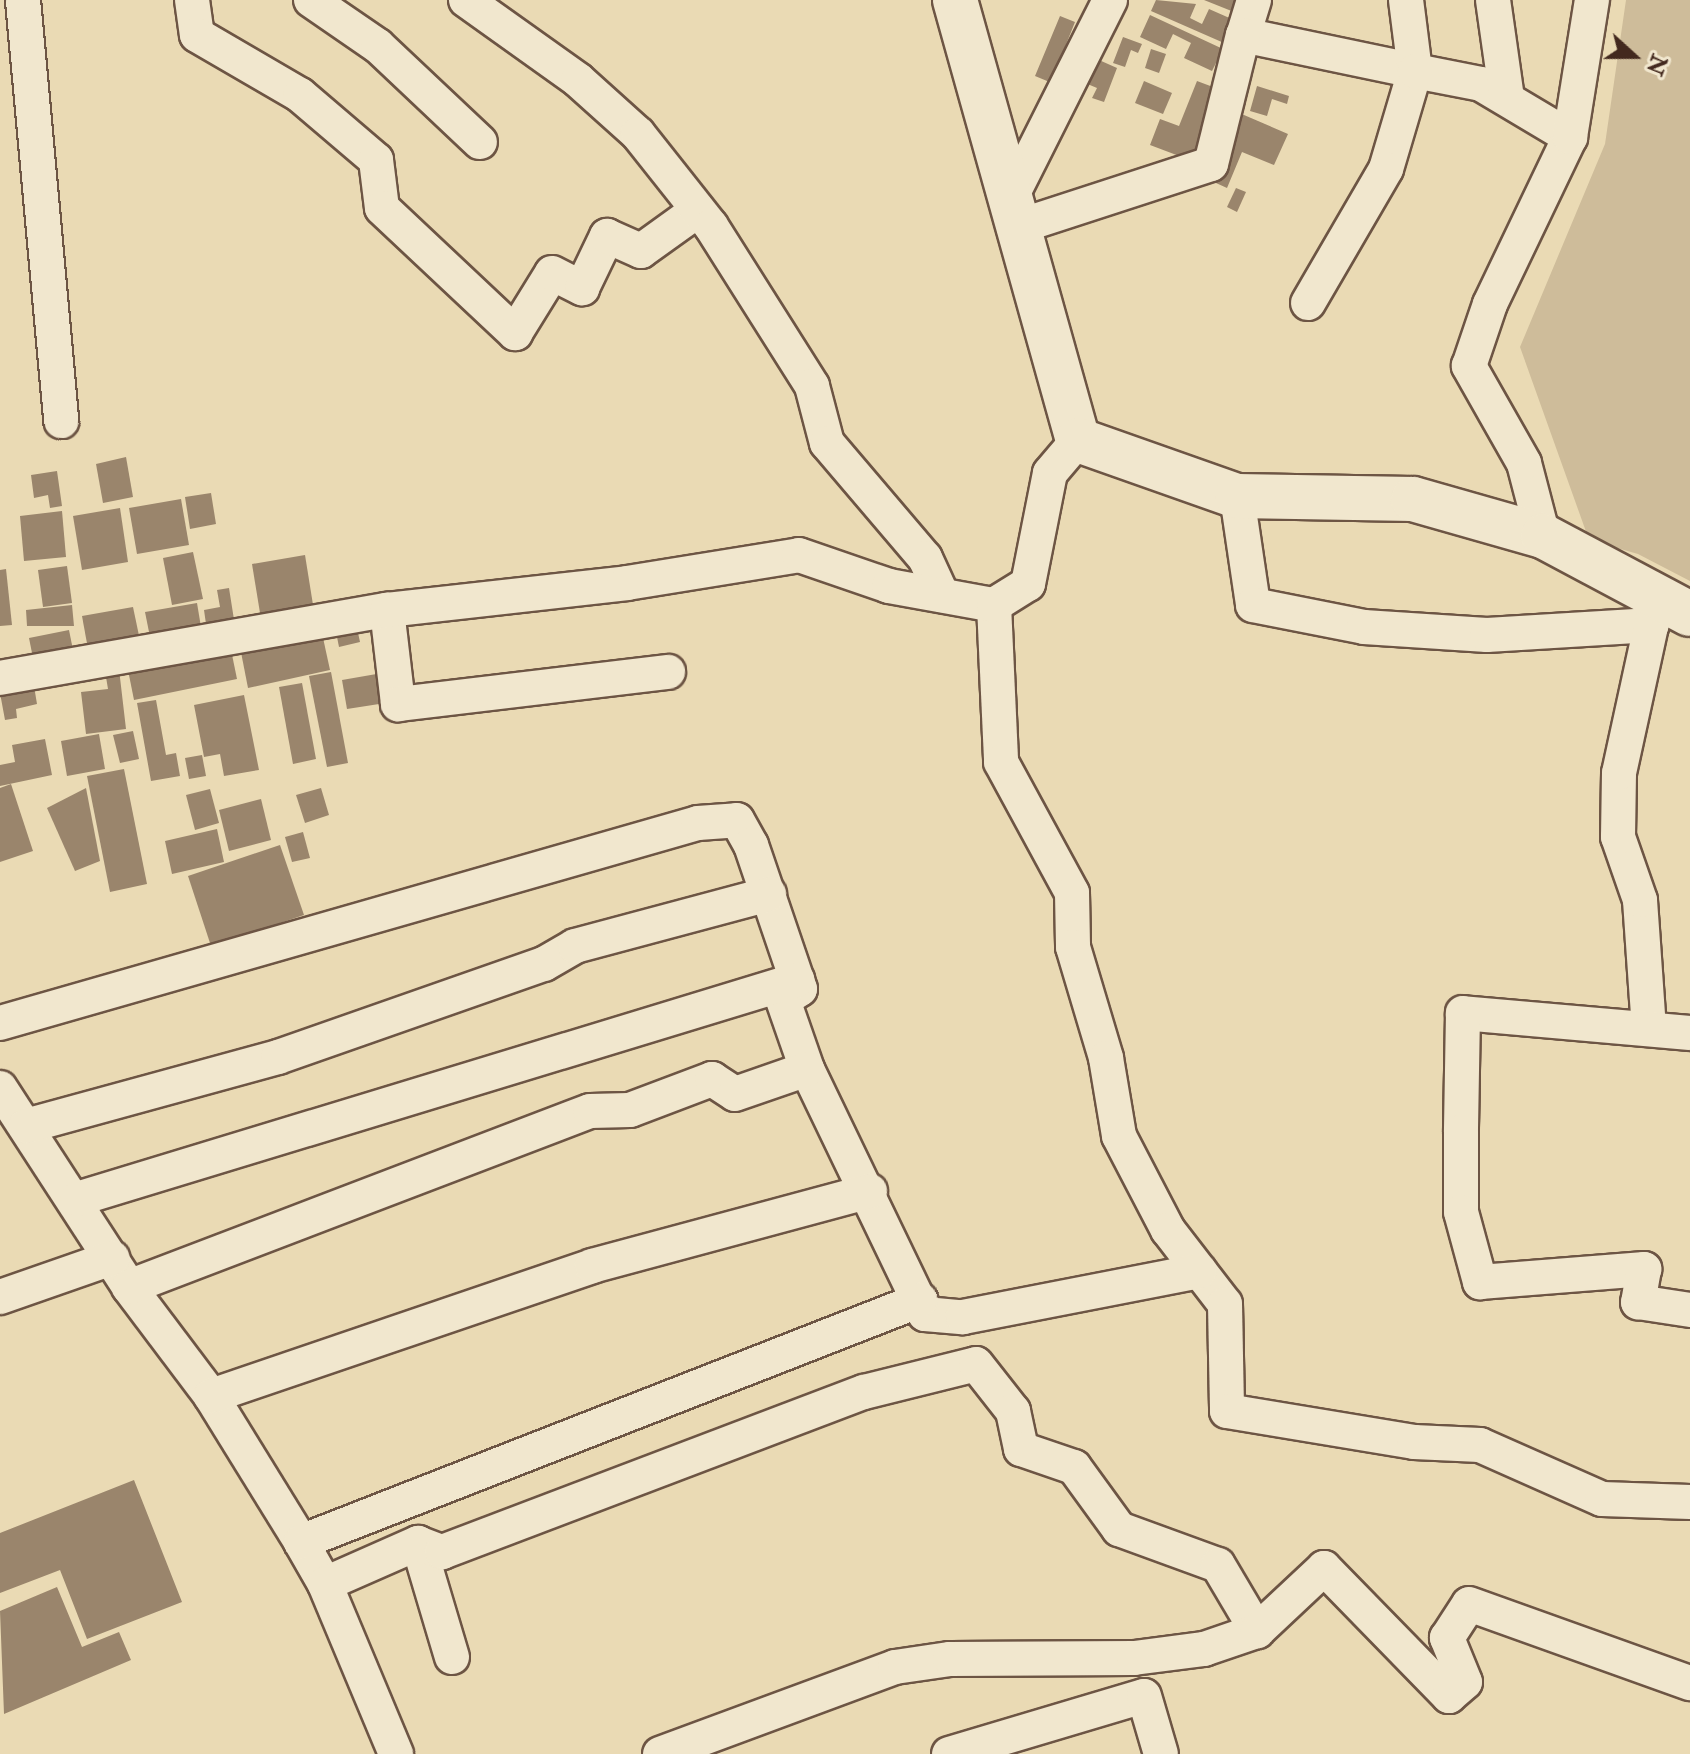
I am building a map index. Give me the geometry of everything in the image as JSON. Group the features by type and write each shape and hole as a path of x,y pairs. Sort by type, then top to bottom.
{"main road":[{"path":"955,0 1011,216 1078,440 1237,496 1413,499 1543,536 1667,610"}],"street":[{"path":"23,0 61,421"},
{"path":"192,0 197,35 300,95 376,160 382,208 515,333 552,273 582,288 607,236 641,251 698,210"},
{"path":"311,0 378,46 480,142"},
{"path":"1011,216 1110,0"},
{"path":"1011,216 1211,164 1254,0"},
{"path":"1308,303 1386,169 1415,71 1406,0"},
{"path":"1493,0 1507,98"},
{"path":"1543,536 1524,463 1469,366 1490,304 1570,137 1592,0"},
{"path":"475,2 578,80 626,123 698,210 812,386 827,443 925,558 942,595"},
{"path":"1243,35 1481,84 1570,137"},
{"path":"0,678 387,610 627,583 799,555 889,586 994,605 1028,584 1050,473 1078,440"},
{"path":"1237,496 1253,605 1364,627 1487,635 1667,610 1619,773 1618,837 1640,900 1649,1029"},
{"path":"994,605 1001,762 1072,893 1073,947 1106,1058 1119,1136 1168,1230 1225,1304 1227,1411 1414,1442 1480,1445 1602,1499 1690,1502"},
{"path":"387,610 398,704 668,672"},
{"path":"0,1023 698,823 737,820 769,894 800,989 783,1000 807,1069 870,1191 925,1314 963,1317 1200,1271"},
{"path":"26,1126 278,1057 544,964 575,946 769,894"},
{"path":"77,1199 797,980"},
{"path":"1690,1033 1463,1013 1461,1212 1480,1282 1644,1269 1638,1302 1690,1310"},
{"path":"129,1287 590,1111 630,1110 712,1079 735,1094 807,1069"},
{"path":"0,1088 77,1199 129,1287 211,1396 301,1542 325,1584 396,1754"},
{"path":"211,1396 592,1266 870,1191"},
{"path":"0,1297 112,1258"},
{"path":"301,1542 920,1300"},
{"path":"325,1584 418,1543 442,1552 864,1392 976,1364 1013,1411 1021,1449 1074,1467 1119,1529 1218,1565 1257,1631"},
{"path":"418,1543 452,1657"},
{"path":"660,1754 895,1667 1022,1656 1134,1658 1204,1649 1257,1631 1324,1568 1449,1696 1465,1682 1447,1638 1469,1604 1690,1683"},
{"path":"949,1754 1144,1696 1161,1754"}],"shaded area":[{"path":"1626,0 1690,0 1690,581 1638,554 1589,540 1520,347 1605,144"}],"building":[{"path":"1156,0 1196,4 1190,18 1202,24 1209,9 1234,20 1224,43 1151,11"},
{"path":"1204,0 1245,0 1239,14"},
{"path":"1150,15 1223,49 1212,71 1184,58 1191,43 1173,34 1166,49 1140,37"},
{"path":"1060,16 1075,22 1061,57 1074,63 1064,88 1035,76"},
{"path":"1123,37 1142,44 1138,53 1131,50 1125,67 1113,63"},
{"path":"1151,49 1166,54 1159,73 1145,68"},
{"path":"1099,60 1117,68 1104,102 1092,98 1097,88 1078,80"},
{"path":"1144,81 1172,93 1163,114 1135,103"},
{"path":"1197,81 1221,90 1203,165 1150,145 1160,119 1179,126"},
{"path":"1257,86 1289,96 1287,104 1272,99 1267,116 1250,111"},
{"path":"1237,112 1288,134 1274,165 1242,152 1227,188 1216,183 1235,138 1227,134"},
{"path":"1236,188 1246,192 1237,212 1227,207"},
{"path":"126,457 133,497 103,503 96,464"},
{"path":"57,471 62,506 50,508 48,495 34,498 31,475"},
{"path":"211,493 216,524 190,529 185,497"},
{"path":"181,499 189,545 137,554 129,508"},
{"path":"120,508 128,562 82,570 73,516"},
{"path":"62,511 66,557 24,561 20,516"},
{"path":"193,552 203,599 172,605 163,558"},
{"path":"305,555 314,611 261,619 252,564"},
{"path":"67,566 72,603 43,607 38,570"},
{"path":"6,569 12,625 0,626 0,570"},
{"path":"229,588 235,626 207,631 204,610 220,607 217,590"},
{"path":"197,603 202,633 151,642 145,612"},
{"path":"72,605 74,626 27,626 26,610"},
{"path":"133,607 142,650 90,660 82,616"},
{"path":"320,624 330,670 248,688 239,642"},
{"path":"357,628 360,642 339,647 336,632"},
{"path":"69,630 74,655 34,663 29,638"},
{"path":"229,640 237,679 134,700 126,660"},
{"path":"119,669 126,729 86,734 81,692 108,689 105,671"},
{"path":"331,672 348,763 327,767 309,676"},
{"path":"388,672 392,702 347,709 342,680"},
{"path":"33,680 37,704 16,709 17,718 5,720 0,693"},
{"path":"302,683 316,759 293,764 279,687"},
{"path":"244,695 259,770 224,776 220,754 204,757 194,705"},
{"path":"156,700 166,755 176,753 180,776 151,781 137,703"},
{"path":"133,731 139,759 120,763 113,735"},
{"path":"99,734 105,769 67,776 61,741"},
{"path":"45,739 52,775 0,786 0,765 15,762 12,745"},
{"path":"202,755 206,776 189,779 185,758"},
{"path":"124,769 147,884 110,892 87,776"},
{"path":"11,784 33,851 0,862 0,788"},
{"path":"86,788 100,861 75,871 47,808"},
{"path":"321,788 329,815 305,823 296,795"},
{"path":"210,789 219,823 195,830 186,795"},
{"path":"261,799 271,840 229,851 219,810"},
{"path":"217,829 224,862 172,874 165,841"},
{"path":"303,832 310,858 292,862 285,837"},
{"path":"280,845 304,915 211,946 188,876"},
{"path":"134,1480 182,1602 87,1639 60,1570 0,1593 0,1533"},
{"path":"57,1587 82,1647 119,1632 131,1660 4,1714 0,1611"}]}
